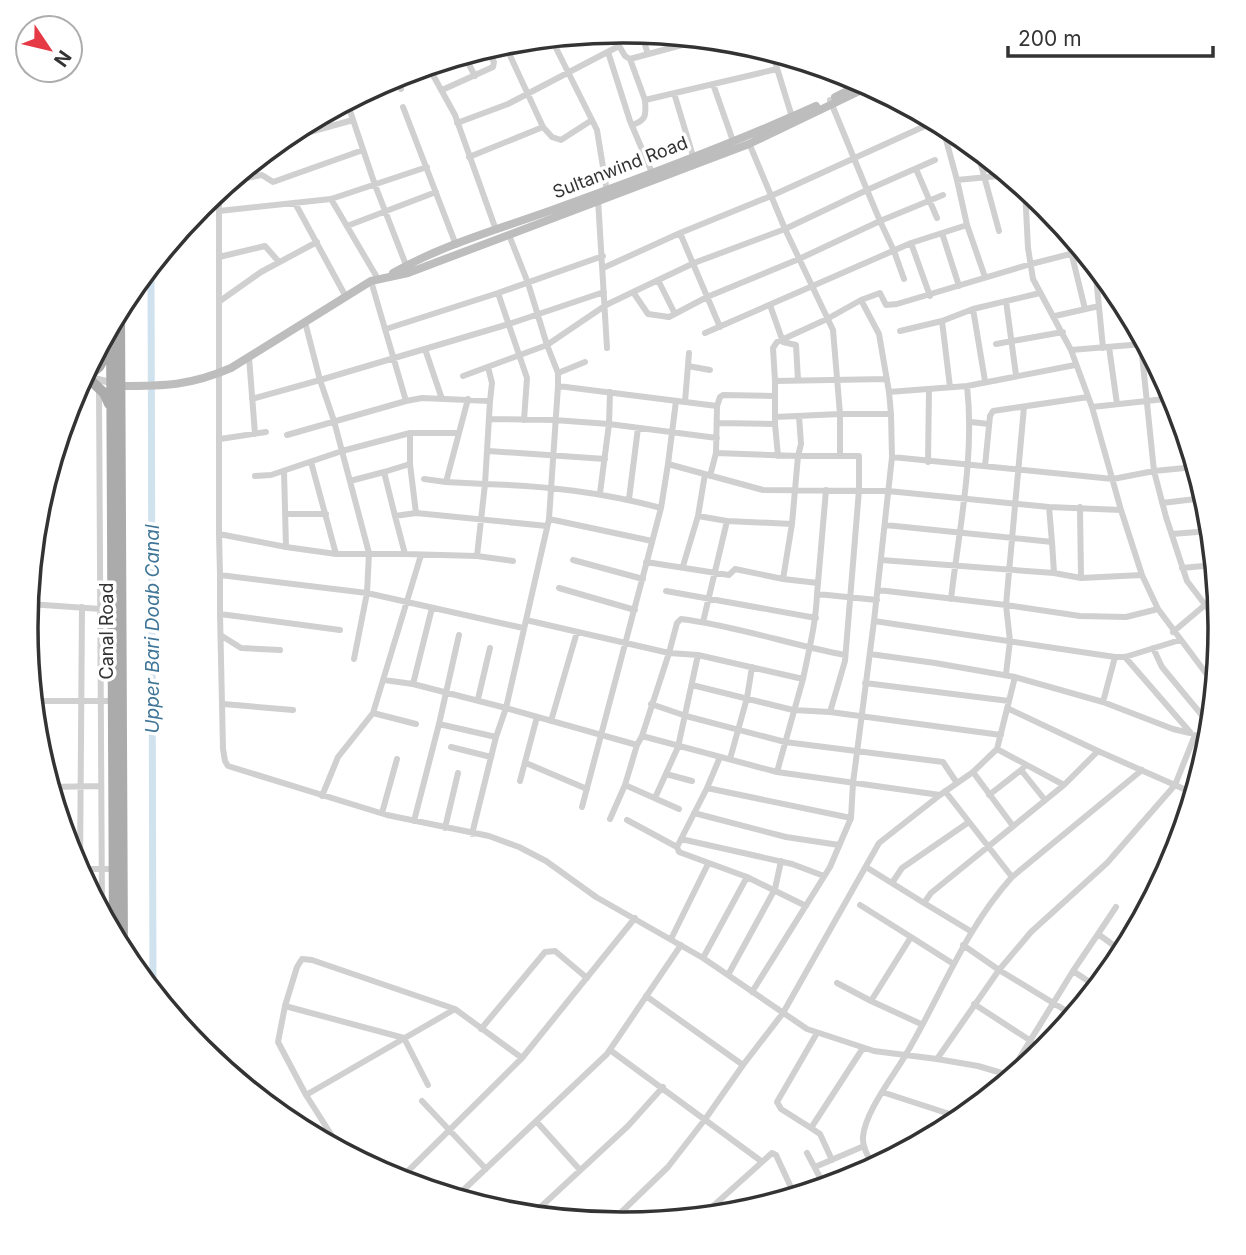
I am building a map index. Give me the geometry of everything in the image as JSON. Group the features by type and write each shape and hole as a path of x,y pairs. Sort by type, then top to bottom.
{"main road":[{"name":"Sultanwind Road","path":"116,384 172,386 206,378 249,357 346,297 406,265 496,230 598,198 733,141 748,140 852,89"},
{"path":"653,176 748,140 857,91"},
{"path":"379,279 408,273 598,198"},
{"name":"Canal Road","path":"119,332 116,384 123,929"},
{"name":"Canal Road","path":"111,346 116,384 112,410 107,701 114,914"},
{"path":"93,383 104,393 112,410"}],"street":[{"path":"617,43 630,59 645,100 646,117 632,125"},
{"path":"645,44 648,54"},
{"path":"457,123 508,104 619,46"},
{"path":"630,59 678,46"},
{"path":"556,47 597,130 608,194"},
{"path":"608,52 632,125 653,176"},
{"path":"509,54 543,127 552,137 561,140 592,120"},
{"path":"442,90 493,67 492,58"},
{"path":"775,63 792,117"},
{"path":"469,64 475,76"},
{"path":"645,100 777,69"},
{"path":"433,75 457,123 496,230"},
{"path":"713,84 733,141"},
{"path":"674,93 693,156"},
{"path":"831,102 904,279"},
{"path":"403,107 456,245"},
{"path":"349,111 406,265"},
{"path":"317,130 353,120"},
{"path":"470,157 543,127"},
{"path":"603,268 680,233 771,197 924,127"},
{"path":"748,140 785,229 835,337 839,381 839,456"},
{"path":"946,141 967,225 985,278"},
{"path":"251,177 262,175 273,182 363,150"},
{"path":"463,376 547,345 606,305 658,280 785,229 935,160"},
{"path":"981,166 999,231"},
{"path":"219,211 331,199 426,167"},
{"path":"916,169 937,218"},
{"path":"957,180 994,176"},
{"path":"347,226 436,192"},
{"path":"633,292 648,314 667,317 943,195"},
{"path":"598,198 607,348"},
{"path":"331,199 379,279 386,329 406,401"},
{"path":"295,203 346,297"},
{"path":"1026,205 1033,279 1063,332 1092,407 1142,575 1158,609 1205,673"},
{"path":"219,206 220,614 223,749 228,766 382,813 489,836 519,847 546,861 596,897 703,958 817,1033 863,1048 978,1066 1001,1073"},
{"path":"705,333 911,243 967,225"},
{"path":"680,233 720,327"},
{"path":"942,233 959,286"},
{"path":"472,834 506,708 548,522 558,386 558,373 509,235"},
{"path":"219,301 261,272 317,242"},
{"path":"911,243 930,296"},
{"path":"219,257 265,246 279,262"},
{"path":"778,456 773,348 782,340 880,293 886,305 890,306 1071,253"},
{"path":"1072,254 1085,309"},
{"path":"386,329 603,256"},
{"path":"658,280 675,314"},
{"path":"1097,287 1117,404"},
{"path":"252,399 509,324 604,292"},
{"path":"498,293 527,378 524,420"},
{"path":"900,331 942,321 973,309 1040,293"},
{"path":"752,992 824,876 850,818 892,457 889,392 879,334 861,300"},
{"path":"1006,301 1016,375"},
{"path":"770,305 782,340 785,344 796,345 798,380"},
{"path":"1055,316 1099,306"},
{"path":"973,309 985,381"},
{"path":"942,321 950,387"},
{"path":"305,322 369,553 367,593 354,659"},
{"path":"996,344 1063,332"},
{"path":"1071,350 1134,345"},
{"path":"425,349 442,398"},
{"path":"685,402 689,353"},
{"path":"249,357 255,434"},
{"path":"558,373 585,362"},
{"path":"889,392 967,386 1075,365"},
{"path":"1145,365 1154,471 1162,503 1187,581 1207,608"},
{"path":"688,366 710,370"},
{"path":"477,556 490,419 491,378 488,367"},
{"path":"94,379 116,384"},
{"path":"775,381 887,379"},
{"path":"558,386 717,406"},
{"path":"951,599 968,467 971,422 967,386"},
{"path":"99,388 101,609 107,701 102,786 102,891"},
{"path":"928,462 929,389"},
{"path":"600,493 609,424 610,392"},
{"path":"683,566 707,475 716,453 717,406 720,397 723,394 775,396"},
{"path":"985,466 990,416 993,411 1088,397"},
{"path":"286,435 422,398 491,401"},
{"path":"1092,407 1161,399"},
{"path":"446,482 468,400"},
{"path":"582,807 661,508 676,401"},
{"path":"1006,674 1010,641 1006,605 1010,537 1024,407"},
{"path":"718,423 800,416 891,414"},
{"path":"783,579 801,444 800,416"},
{"path":"490,419 609,424 718,439"},
{"path":"971,422 989,424"},
{"path":"629,499 638,428"},
{"path":"220,439 266,432"},
{"path":"255,476 284,471 342,451 410,433 458,433"},
{"path":"410,433 410,464 416,513"},
{"path":"488,451 605,459"},
{"path":"716,453 859,456 859,490 845,655 830,712"},
{"path":"892,457 968,467 985,466 1113,479 1185,468"},
{"path":"311,462 336,554"},
{"path":"350,481 410,464"},
{"path":"668,464 763,490 888,491 1049,507 1121,510"},
{"path":"284,471 286,547"},
{"path":"384,472 405,554"},
{"path":"424,479 551,486 600,493 661,508"},
{"path":"777,772 803,679 816,618 826,490"},
{"path":"1162,503 1193,499"},
{"path":"1049,507 1054,573"},
{"path":"1080,508 1081,578"},
{"path":"395,516 416,513 548,522 652,541"},
{"path":"286,514 326,514"},
{"path":"698,516 727,521 792,524"},
{"path":"703,622 727,521"},
{"path":"885,525 1052,542"},
{"path":"1172,534 1199,532"},
{"path":"219,534 336,554 477,556 513,561"},
{"path":"322,796 338,757 373,713 421,555"},
{"path":"573,560 643,579"},
{"path":"881,560 1054,573 1081,578 1142,575"},
{"path":"646,562 729,575 735,569 818,583"},
{"path":"1182,568 1204,566"},
{"path":"220,575 367,593 523,628"},
{"path":"559,588 635,610"},
{"path":"878,590 1105,618 1126,617 1158,609"},
{"path":"666,591 816,618"},
{"path":"817,594 877,600"},
{"path":"39,605 101,609"},
{"path":"1173,632 1205,605"},
{"path":"80,842 82,607"},
{"path":"413,684 432,608"},
{"path":"220,614 340,630"},
{"path":"526,620 626,644 669,653 698,655 803,679"},
{"path":"610,819 642,736 678,621 703,622 845,655"},
{"path":"874,621 1115,657 1125,657 1180,640"},
{"path":"551,721 577,632"},
{"path":"414,821 459,635"},
{"path":"222,636 241,648 281,650"},
{"path":"478,699 490,648"},
{"path":"1153,648 1163,667 1201,713"},
{"path":"870,654 1006,674 1103,702 1197,736"},
{"path":"655,798 678,747 698,655"},
{"path":"1103,702 1115,657"},
{"path":"1125,657 1193,734"},
{"path":"730,759 747,698 752,667"},
{"path":"622,1212 660,1176 783,1013 879,844 942,793 973,772 997,749 1015,677"},
{"path":"384,680 478,699 637,745"},
{"path":"865,683 1008,704 1098,751 1185,789"},
{"path":"692,685 793,710 830,712 1001,734"},
{"path":"44,701 107,701"},
{"path":"223,704 293,710"},
{"path":"651,704 785,742 943,762 957,783"},
{"path":"373,713 416,724"},
{"path":"520,782 537,717"},
{"path":"439,724 496,737"},
{"path":"937,1059 999,970 1031,932 1107,863 1175,785 1193,734"},
{"path":"642,736 777,772 942,793 969,822 1012,877"},
{"path":"451,747 491,757"},
{"path":"997,749 1023,767 1064,785"},
{"path":"924,903 931,893 1064,785 1098,751"},
{"path":"677,847 720,757"},
{"path":"382,813 397,759"},
{"path":"526,763 587,789"},
{"path":"989,795 1023,767"},
{"path":"1023,767 1045,800"},
{"path":"870,1158 862,1139 882,1092 905,1056 952,963 994,897 1012,877 1142,770"},
{"path":"973,772 1013,826"},
{"path":"444,828 458,773"},
{"path":"666,774 692,781"},
{"path":"625,785 679,809"},
{"path":"61,788 102,786"},
{"path":"707,788 850,818"},
{"path":"694,813 786,837 839,845"},
{"path":"627,820 677,847 681,854 747,877 806,906"},
{"path":"892,884 902,868 969,822"},
{"path":"681,839 781,861 824,876"},
{"path":"728,975 775,890 781,861"},
{"path":"671,939 708,864"},
{"path":"866,867 972,932"},
{"path":"91,869 113,869"},
{"path":"703,958 747,877"},
{"path":"860,905 952,963"},
{"path":"1025,1051 1073,971 1116,907"},
{"path":"408,1171 522,1058 635,918"},
{"path":"1098,934 1113,945"},
{"path":"872,1001 911,937"},
{"path":"963,944 1064,1010"},
{"path":"464,1190 610,1050 681,945"},
{"path":"481,1029 549,950 555,951 587,978"},
{"path":"331,1134 278,1042 285,1006 302,959 312,960 455,1009 522,1058"},
{"path":"1073,971 1088,981"},
{"path":"837,983 921,1024"},
{"path":"646,996 743,1065"},
{"path":"974,1004 1031,1041"},
{"path":"285,1006 404,1038 428,1085"},
{"path":"306,1095 455,1009"},
{"path":"817,1033 777,1102 781,1109 820,1133 832,1160"},
{"path":"811,1128 863,1048"},
{"path":"610,1050 761,1161"},
{"path":"541,1206 628,1126 663,1087"},
{"path":"882,1092 948,1113"},
{"path":"422,1101 486,1169"},
{"path":"536,1121 580,1170"},
{"path":"815,1167 864,1146"},
{"path":"714,1205 769,1153 776,1155 790,1187"},
{"path":"807,1153 820,1178"}],"waterway":[{"name":"Upper Bari Doab Canal","path":"151,283 153,974"}]}
